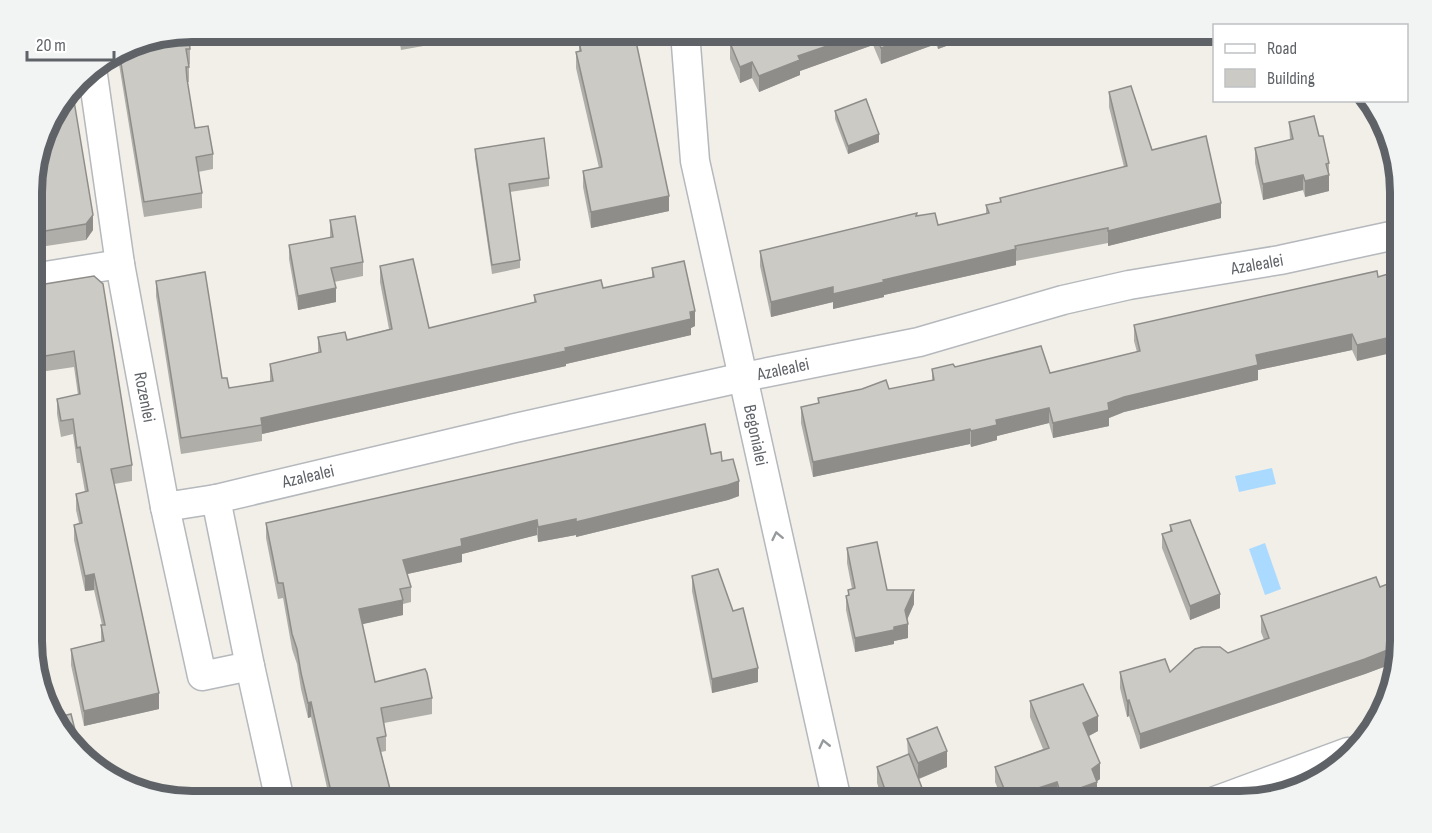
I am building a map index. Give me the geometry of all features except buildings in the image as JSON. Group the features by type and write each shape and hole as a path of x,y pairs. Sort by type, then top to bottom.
{"street":[{"name":"Begonialei","path":"686,42 694,161 835,791"},
{"name":"Rozenlei","path":"94,79 120,264 165,507 202,676 250,666"},
{"name":"Azalealei","path":"165,507 216,500 744,377 919,342 1063,300 1129,285 1280,260 1390,236"},
{"path":"42,277 120,264"},
{"path":"216,500 278,791"},
{"path":"1242,791 1336,757"}],"water":[{"path":"1272,468 1276,484 1239,492 1235,476"},
{"path":"1265,543 1281,589 1265,595 1249,549"}]}
